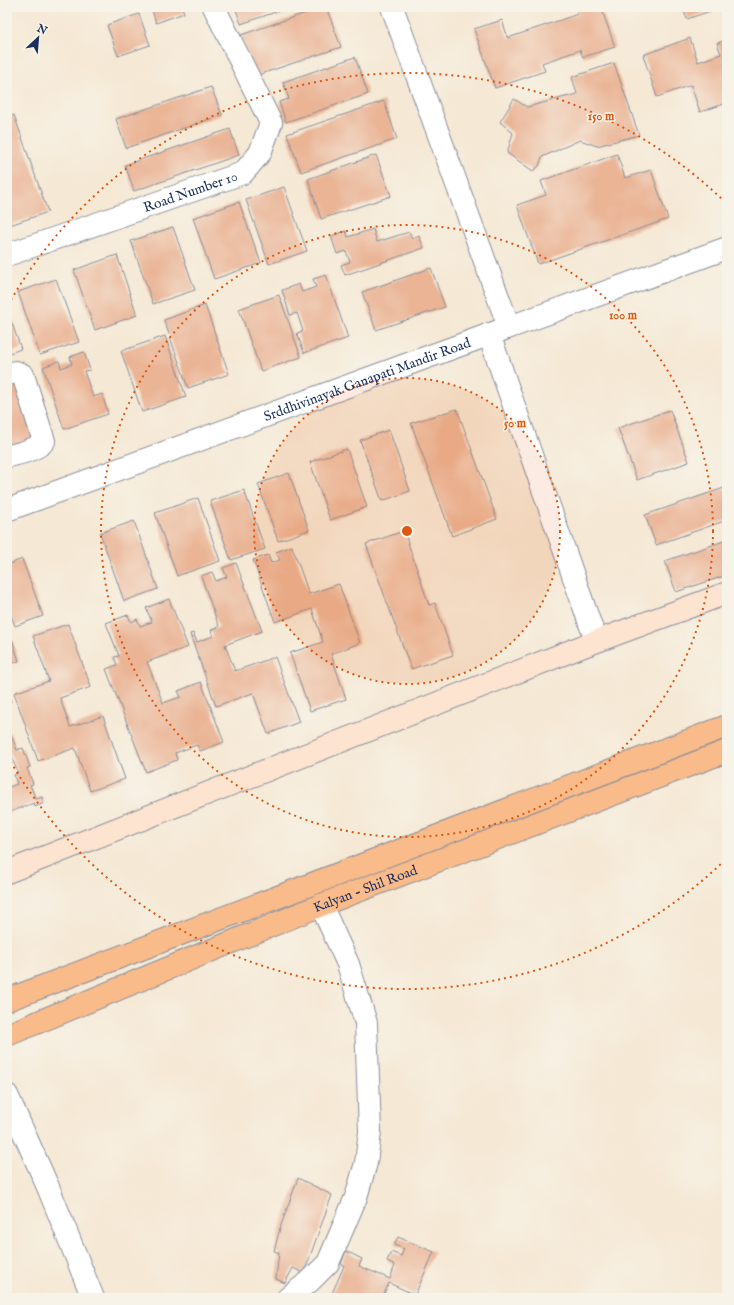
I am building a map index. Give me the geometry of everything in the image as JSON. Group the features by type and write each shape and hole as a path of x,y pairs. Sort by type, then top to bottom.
{"main road":[{"name":"Kalyan - Shil Road","path":"7,1000 727,726"},
{"name":"Kalyan - Shil Road","path":"7,1035 321,905 727,751"}],"street":[{"name":"Road Number 10","path":"7,255 243,173 260,154 271,124 214,7"},
{"path":"392,7 499,331 596,641"},
{"name":"Srddhivinayak Ganapati Mandir Road","path":"7,510 727,248"},
{"path":"7,374 16,372 23,375 44,441 41,445 7,456"},
{"path":"7,872 596,641 727,593"},
{"path":"288,1298 310,1281 328,1263 356,1197 366,1163 370,1132 366,1022 348,964 321,905"},
{"path":"7,1095 48,1187 93,1298"}],"building":[{"path":"151,7 182,7 184,13 156,23"},
{"path":"235,7 290,7 241,24"},
{"path":"326,7 341,47 255,76 241,35"},
{"path":"576,7 601,7 615,47 583,57 580,50 542,63 545,71 495,88 474,29 502,20 508,38 578,14"},
{"path":"682,7 718,7 719,8 687,19"},
{"path":"139,14 150,45 118,56 107,25"},
{"path":"690,38 698,62 721,54 717,43 727,40 727,103 700,112 691,85 657,97 643,55"},
{"path":"355,57 368,94 286,122 279,102 289,99 283,82"},
{"path":"614,63 639,135 597,146 580,140 542,157 539,166 533,171 507,153 513,133 500,122 514,99 527,107 577,94 572,77"},
{"path":"211,87 222,115 126,148 116,119"},
{"path":"384,101 397,139 301,172 287,134"},
{"path":"14,115 48,212 7,226 7,118"},
{"path":"230,129 239,155 134,191 125,165"},
{"path":"617,154 625,178 651,170 668,219 538,264 517,205 546,195 541,181"},
{"path":"376,155 391,196 321,219 308,179"},
{"path":"284,187 307,251 269,264 246,200"},
{"path":"239,202 261,263 214,279 193,218"},
{"path":"173,227 195,290 153,304 131,241"},
{"path":"373,229 377,242 409,232 412,239 419,236 424,248 345,275 341,265 350,262 346,251 337,254 331,236 346,231 348,237"},
{"path":"117,255 137,315 95,330 74,270"},
{"path":"431,268 445,307 376,330 362,292"},
{"path":"326,275 348,338 304,353 297,333 303,331 297,313 290,315 282,290 299,284 302,292 316,287 313,279"},
{"path":"56,279 79,342 40,355 18,292"},
{"path":"279,295 301,357 261,371 239,309"},
{"path":"205,305 229,374 188,388 164,320"},
{"path":"7,309 21,349 7,354"},
{"path":"165,336 186,397 142,412 121,351"},
{"path":"84,352 90,370 84,371 93,397 102,394 108,414 64,429 43,367 59,361 61,368 72,364 70,357"},
{"path":"19,379 40,439 7,449 7,383"},
{"path":"457,409 497,519 452,536 411,423"},
{"path":"670,410 689,462 637,480 618,428"},
{"path":"389,430 410,491 382,501 360,440"},
{"path":"347,449 367,507 330,520 310,462"},
{"path":"289,473 309,530 278,541 258,484"},
{"path":"727,487 727,520 656,545 645,515"},
{"path":"244,490 265,549 231,560 210,501"},
{"path":"198,498 220,561 177,576 155,513"},
{"path":"134,521 158,589 124,601 100,533"},
{"path":"404,531 429,605 435,603 453,655 411,669 366,544"},
{"path":"727,540 727,575 676,592 665,561"},
{"path":"292,546 309,594 339,584 360,643 331,654 346,699 310,711 290,653 323,642 312,609 275,622 253,560 268,555 271,563 280,560 276,552"},
{"path":"22,559 43,616 15,626 7,604 7,565"},
{"path":"236,563 262,631 225,645 235,671 275,657 299,722 268,734 253,693 216,706 190,634 193,633 197,642 213,636 211,630 219,627 201,576 212,572 216,581 227,577 223,568"},
{"path":"169,599 188,647 147,662 163,703 181,697 178,691 201,682 224,742 200,751 197,745 175,753 177,760 146,772 106,669 117,665 114,657 119,656 106,623 128,615 131,622 137,619 140,626 152,622 146,608"},
{"path":"68,624 91,687 60,698 70,727 103,716 125,779 90,791 75,748 38,761 14,693 49,681 33,636"},
{"path":"12,639 19,661 7,665 7,641"},
{"path":"7,690 11,702 7,703"},
{"path":"11,734 17,750 23,748 30,767 27,768 33,784 30,785 36,799 42,797 44,803 35,807 34,803 7,813 7,788 17,784 14,775 18,773 9,750 7,751 7,735"},
{"path":"298,1178 332,1195 304,1273 293,1268 285,1283 276,1279 279,1253 274,1251 280,1228"},
{"path":"398,1237 434,1252 415,1295 389,1283 382,1298 330,1298 344,1266 341,1264 346,1251 362,1259 359,1266 390,1279 395,1265 387,1261 391,1252 401,1256 404,1249 394,1245"}]}
